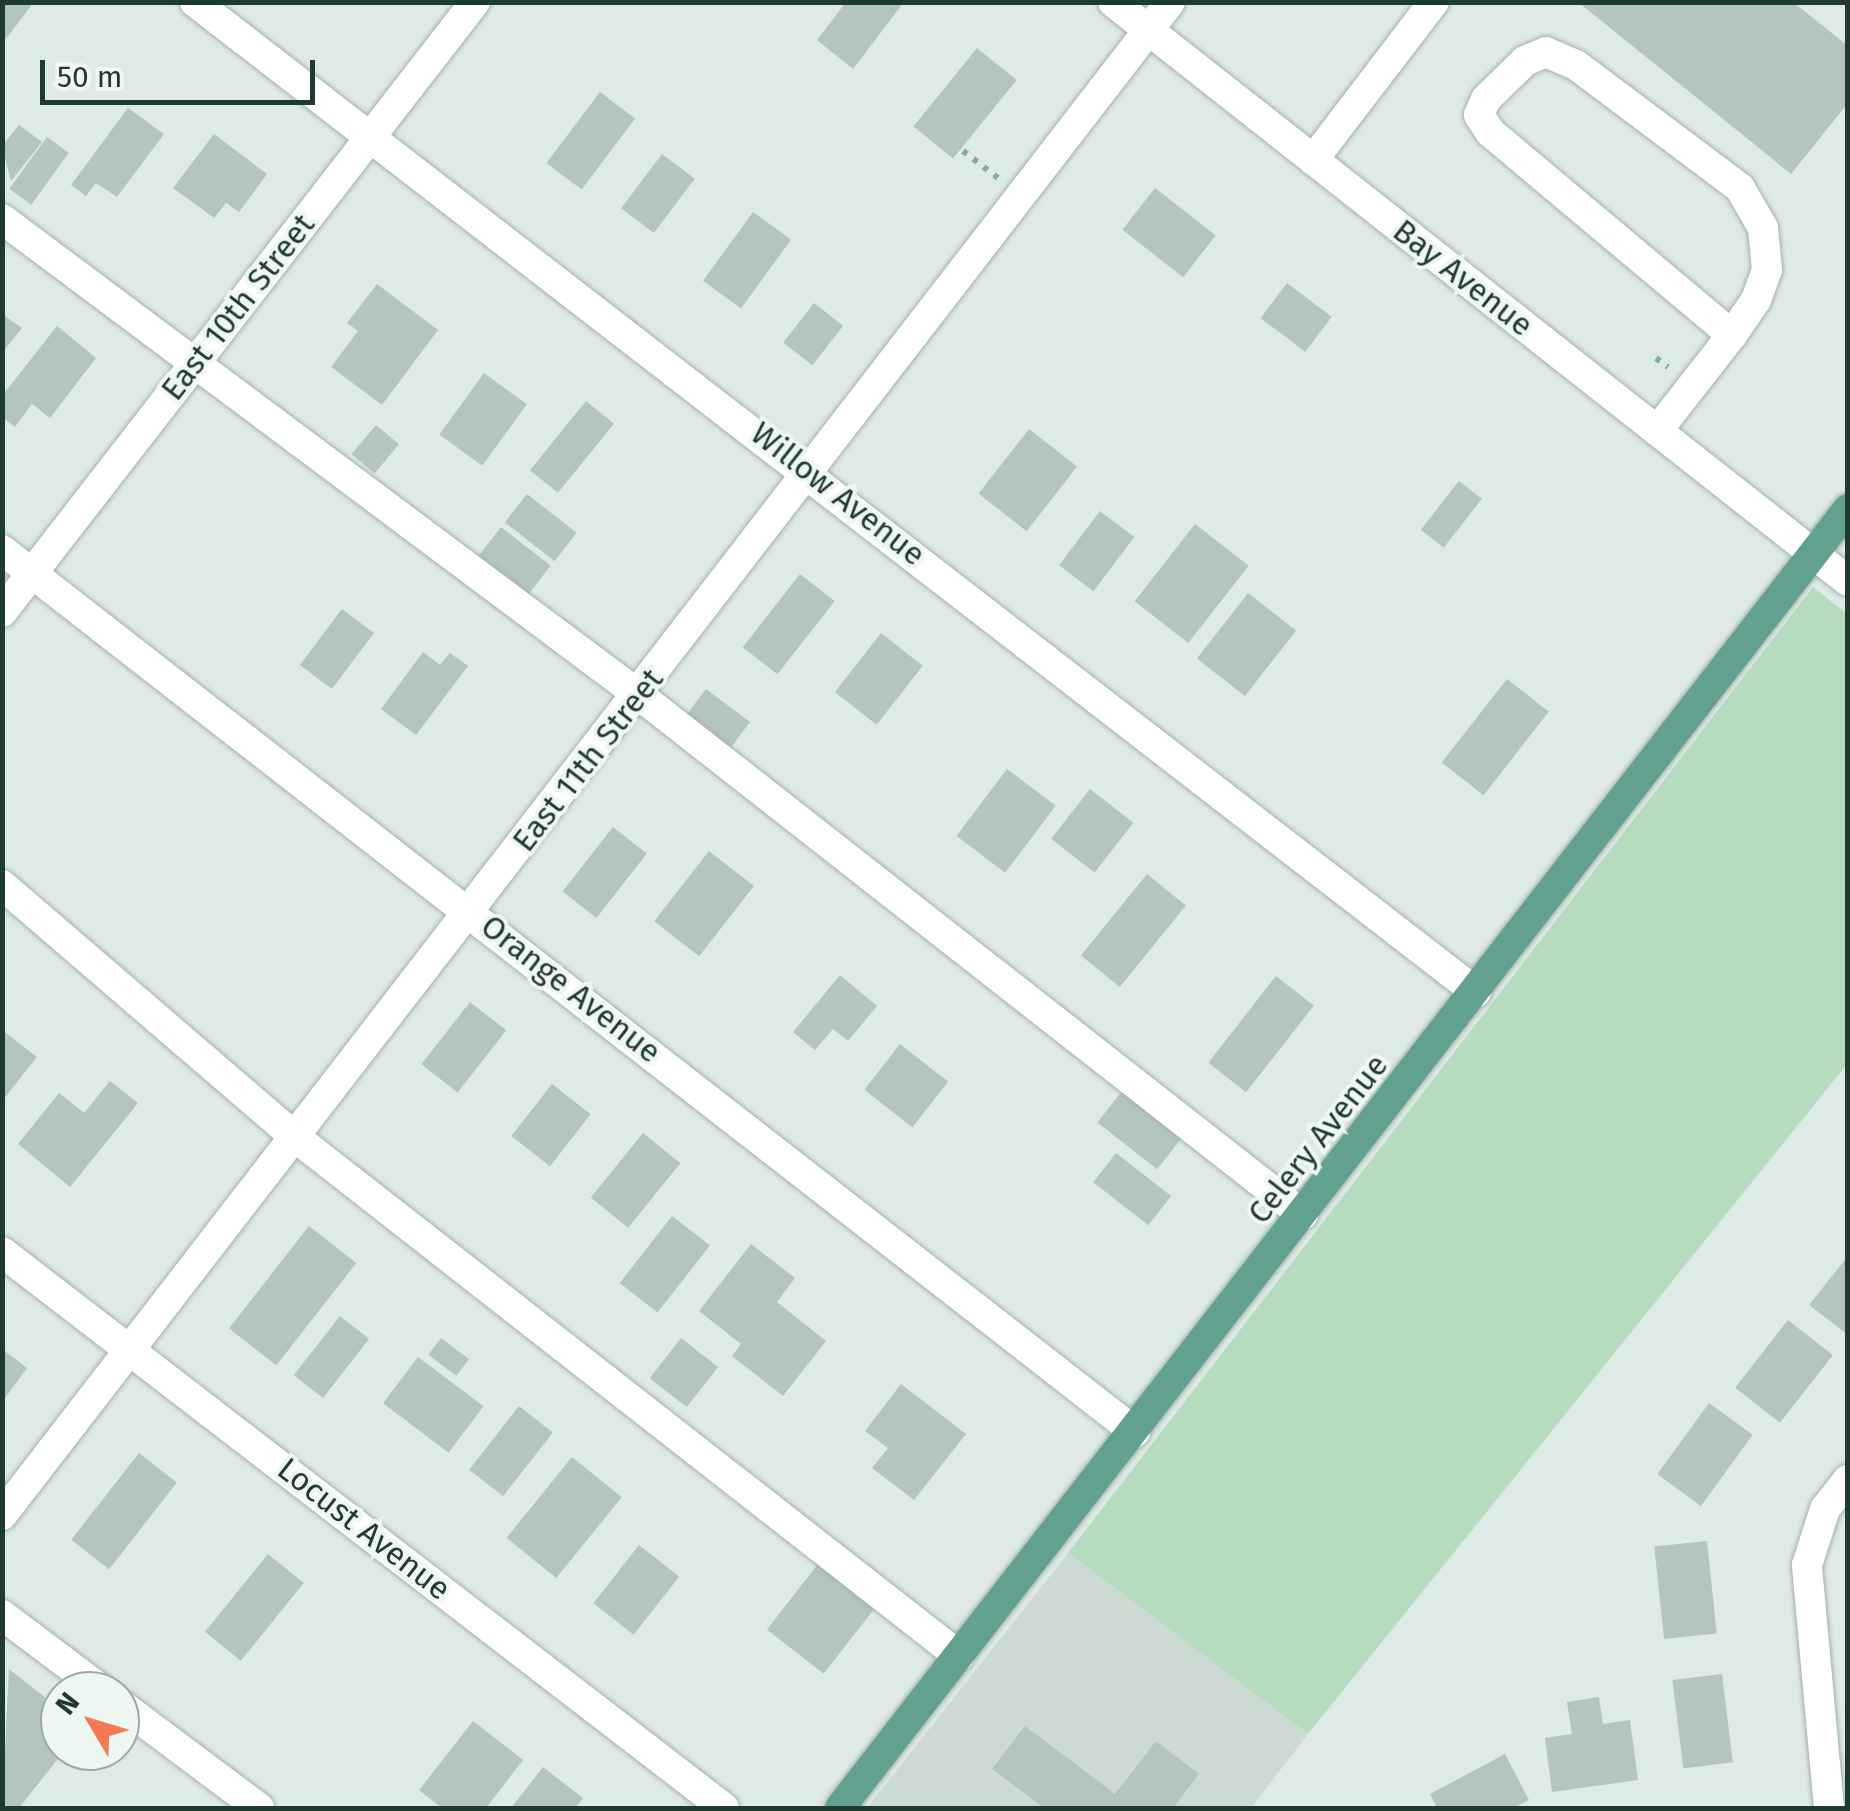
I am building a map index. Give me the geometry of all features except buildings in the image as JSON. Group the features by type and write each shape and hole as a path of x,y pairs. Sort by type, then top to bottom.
{"main road":[{"name":"Celery Avenue","path":"840,1808 1136,1432 1848,508"}],"street":[{"name":"Willow Avenue","path":"195,2 812,474 1476,992"},
{"name":"East 10th Street","path":"2,612 475,2"},
{"name":"Bay Avenue","path":"1113,2 1848,580"},
{"name":"East 11th Street","path":"2,1515 812,474 1170,2"},
{"path":"1314,160 1434,2"},
{"path":"1657,431 1732,335 1767,270 1763,228 1740,188 1576,64 1546,52 1525,61 1486,99 1479,115 1490,132 1732,335"},
{"path":"2,218 192,367 285,426 639,695 1304,1214"},
{"name":"Orange Avenue","path":"2,550 470,910 1136,1432"},
{"path":"2,885 295,1137 959,1656"},
{"name":"Locust Avenue","path":"2,1252 724,1808"},
{"path":"1828,1808 1807,1565 1825,1509 1848,1480"},
{"path":"2,1615 76,1671"},
{"path":"140,1719 259,1808"}],"shaded area":[{"path":"1068,1553 1308,1734 1251,1808 867,1808"}],"green space":[{"path":"1813,587 1847,614 1847,1064 1308,1734 1068,1553"}]}
